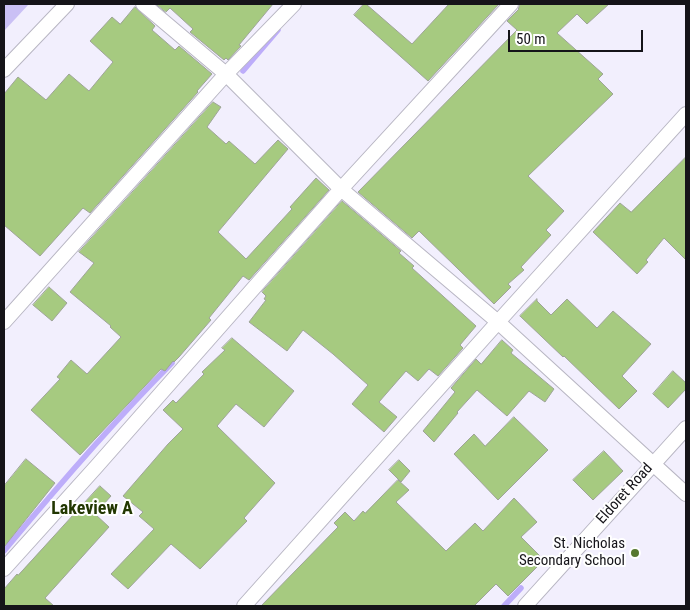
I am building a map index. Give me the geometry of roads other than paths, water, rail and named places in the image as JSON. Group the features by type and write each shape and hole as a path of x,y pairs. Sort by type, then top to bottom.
{"street":[{"path":"4,70 67,4"},
{"path":"143,4 226,74 341,189 498,322 686,494"},
{"path":"4,322 226,74 294,4"},
{"path":"4,569 341,189 510,4"},
{"path":"244,606 686,114"},
{"name":"Eldoret Road","path":"525,606 686,428"}],"waterway":[{"path":"243,71 278,30"},
{"path":"4,551 86,455 172,363"},
{"path":"504,606 521,588"}],"place":[{"name":"St. Nicholas Secondary School","path":"635,553"}],"district":[{"name":"Lakeview A","path":"92,509"}]}
